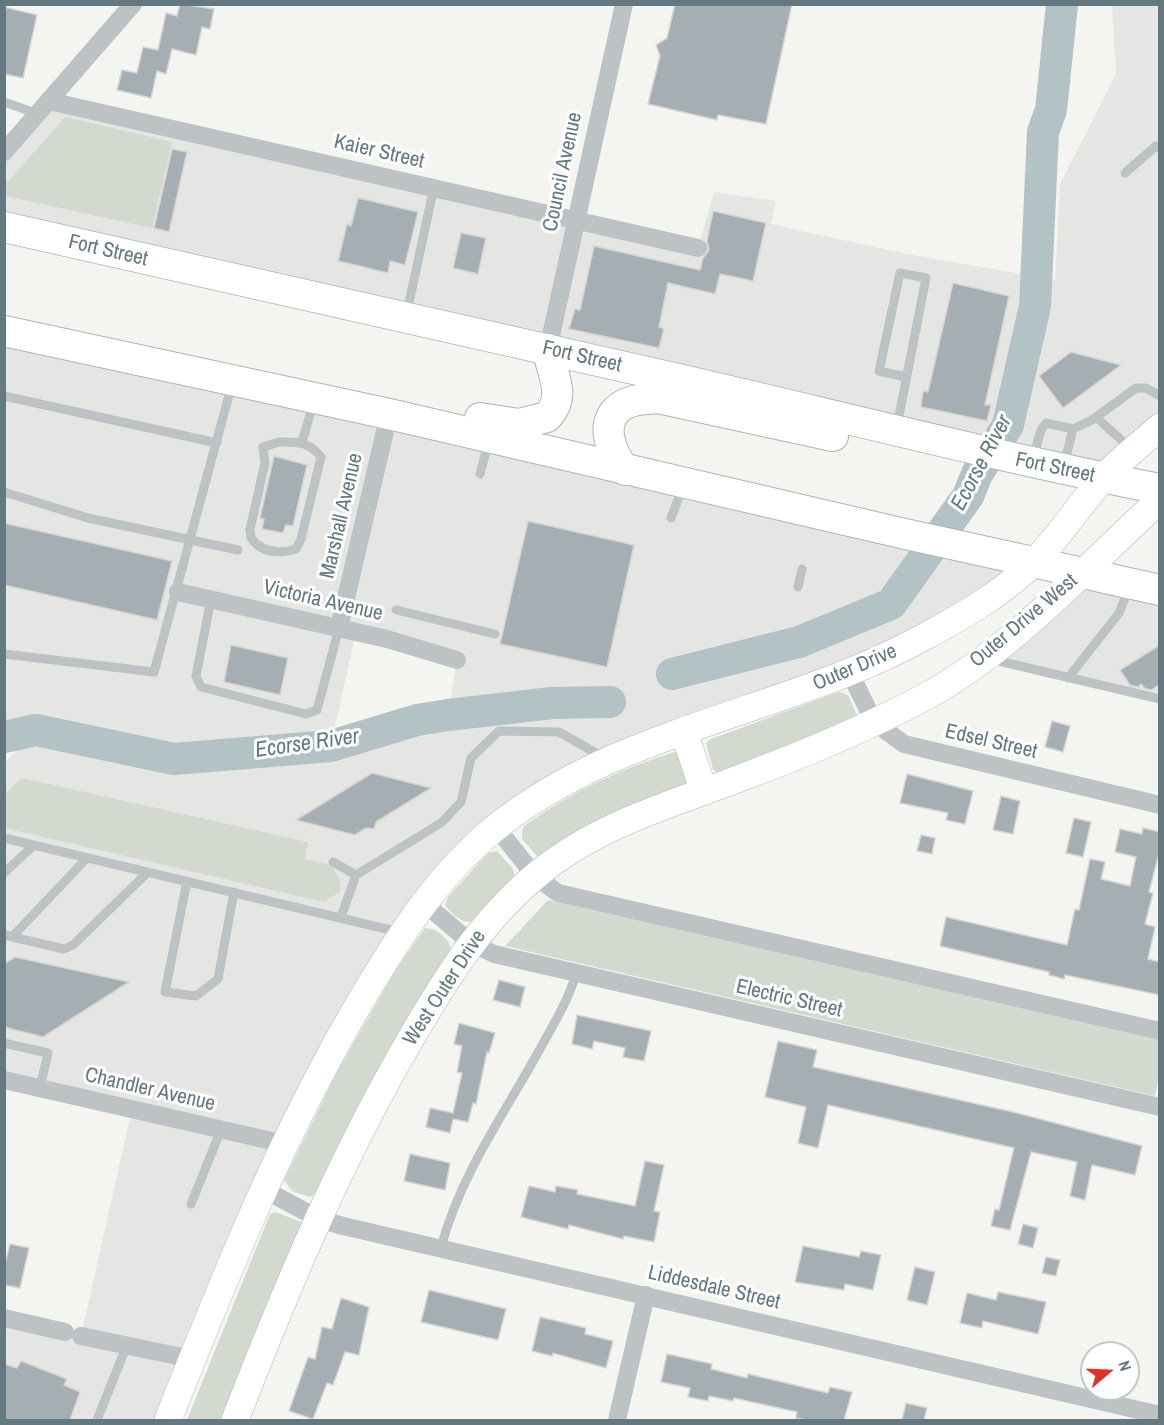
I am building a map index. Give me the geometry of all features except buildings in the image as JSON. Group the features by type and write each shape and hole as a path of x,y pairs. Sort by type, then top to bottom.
{"main road":[{"name":"Fort Street","path":"4,227 866,422 970,450 1160,489"},
{"path":"4,331 389,414 684,484 1160,590"},
{"path":"237,383 272,378 314,380 506,424 530,423 547,417 558,397 557,381 548,349"},
{"path":"625,470 611,449 610,424 614,413 625,404 638,400 658,398 835,436 866,422"},
{"name":"Outer Drive","path":"496,827 541,795 608,760 849,671 921,639 988,600 1035,561 1103,478 1160,427"},
{"name":"Outer Drive West","path":"874,722 925,697 983,658 1038,613 1160,500"},
{"name":"West Outer Drive","path":"235,1420 319,1219 395,1065 445,981 471,943 502,905 568,851 609,828 652,808 704,792 800,756 874,722"},
{"path":"684,732 704,792"},
{"path":"168,1420 263,1189 349,1021 401,933 423,902 454,866 496,827"}],"street":[{"path":"4,152 133,4"},
{"name":"Council Avenue","path":"548,349 624,4"},
{"name":"Kaier Street","path":"43,107 434,187 698,248"},
{"name":"Marshall Avenue","path":"339,628 389,414"},
{"name":"Victoria Avenue","path":"178,592 339,628 457,660"},
{"name":"Edsel Street","path":"849,671 874,722 904,744 1160,806"},
{"path":"496,827 535,876 558,893 1160,1032"},
{"name":"Electric Street","path":"423,902 471,943 494,954 1160,1107"},
{"name":"Chandler Avenue","path":"4,1080 285,1144"},
{"name":"Liddesdale Street","path":"263,1189 319,1219 1160,1415"},
{"path":"617,1420 646,1295"},
{"path":"4,1318 192,1359"}],"lane":[{"path":"4,102 43,107"},
{"path":"1125,173 1156,146 1160,148"},
{"path":"406,317 434,187"},
{"path":"896,430 926,278 900,273 879,371 906,377"},
{"path":"4,654 154,672 178,592 217,443 237,383"},
{"path":"1021,461 1046,423 1073,429 1096,417 1136,388 1146,388 1160,396"},
{"path":"4,396 217,443"},
{"path":"302,442 314,399"},
{"path":"1096,417 1134,451"},
{"path":"1063,470 1073,429"},
{"path":"480,474 490,438"},
{"path":"279,442 302,442 313,447 321,457 301,539 296,549 286,552 263,549 251,538 250,529 266,463 264,447 279,442"},
{"path":"671,518 684,484"},
{"path":"4,492 88,518 238,550"},
{"path":"798,586 802,568"},
{"path":"1068,678 1119,613 1130,583"},
{"path":"211,599 196,676 201,687 306,714 317,710 339,628"},
{"path":"396,610 495,634"},
{"path":"983,658 1160,699"},
{"path":"341,917 356,875 441,823 461,802 471,758 499,731 559,732 608,760"},
{"path":"4,838 401,933"},
{"path":"4,873 34,845"},
{"path":"8,936 87,858"},
{"path":"333,862 356,875"},
{"path":"8,936 64,950 73,945 148,872"},
{"path":"188,881 165,992 196,996 218,979 234,892"},
{"path":"441,1247 466,1176 566,1002 576,973"},
{"path":"4,1042 48,1053 40,1088"},
{"path":"191,1204 222,1130"},
{"path":"97,1420 127,1345"}],"shaded area":[{"path":"1112,5 1159,5 1159,427 1103,478 5,227 5,152 49,101 698,248 714,192 776,201 771,224 902,253 1055,280 1060,184 1116,74"},
{"path":"65,117 172,142 152,228 5,196 5,185"},
{"path":"5,331 1035,561 989,600 541,795 392,947 168,1420 5,1420 5,1318 81,1336 132,1109 5,1080 5,762 35,731 5,737","holes":["356,632 457,660 448,715 417,720 331,745"]},
{"path":"1082,573 1159,590 1159,699 983,658"},
{"path":"839,692 848,695 857,715 851,723 717,773 713,769 706,743 711,739"},
{"path":"675,752 681,755 690,781 687,786 542,857 537,856 522,839 523,827 558,803 615,774"},
{"path":"22,778 308,842 305,859 331,865 340,880 340,892 324,902 5,828 5,794"},
{"path":"497,851 513,869 515,879 473,921 461,920 445,905 448,897 488,853"},
{"path":"548,900 1159,1040 1159,1074 1155,1096 505,946"},
{"path":"425,928 442,935 451,951 316,1194 309,1197 292,1191 284,1180 337,1072 395,971"},
{"path":"275,1212 301,1222 303,1229 226,1420 187,1420 270,1214"}],"waterway":[{"name":"Ecorse River","path":"672,674 799,642 891,604 968,496 977,474 1008,425 1035,306 1043,132 1051,110 1062,4"},
{"name":"Ecorse River","path":"4,737 36,730 174,759 331,746 417,720 448,715 552,703 610,702"}]}
